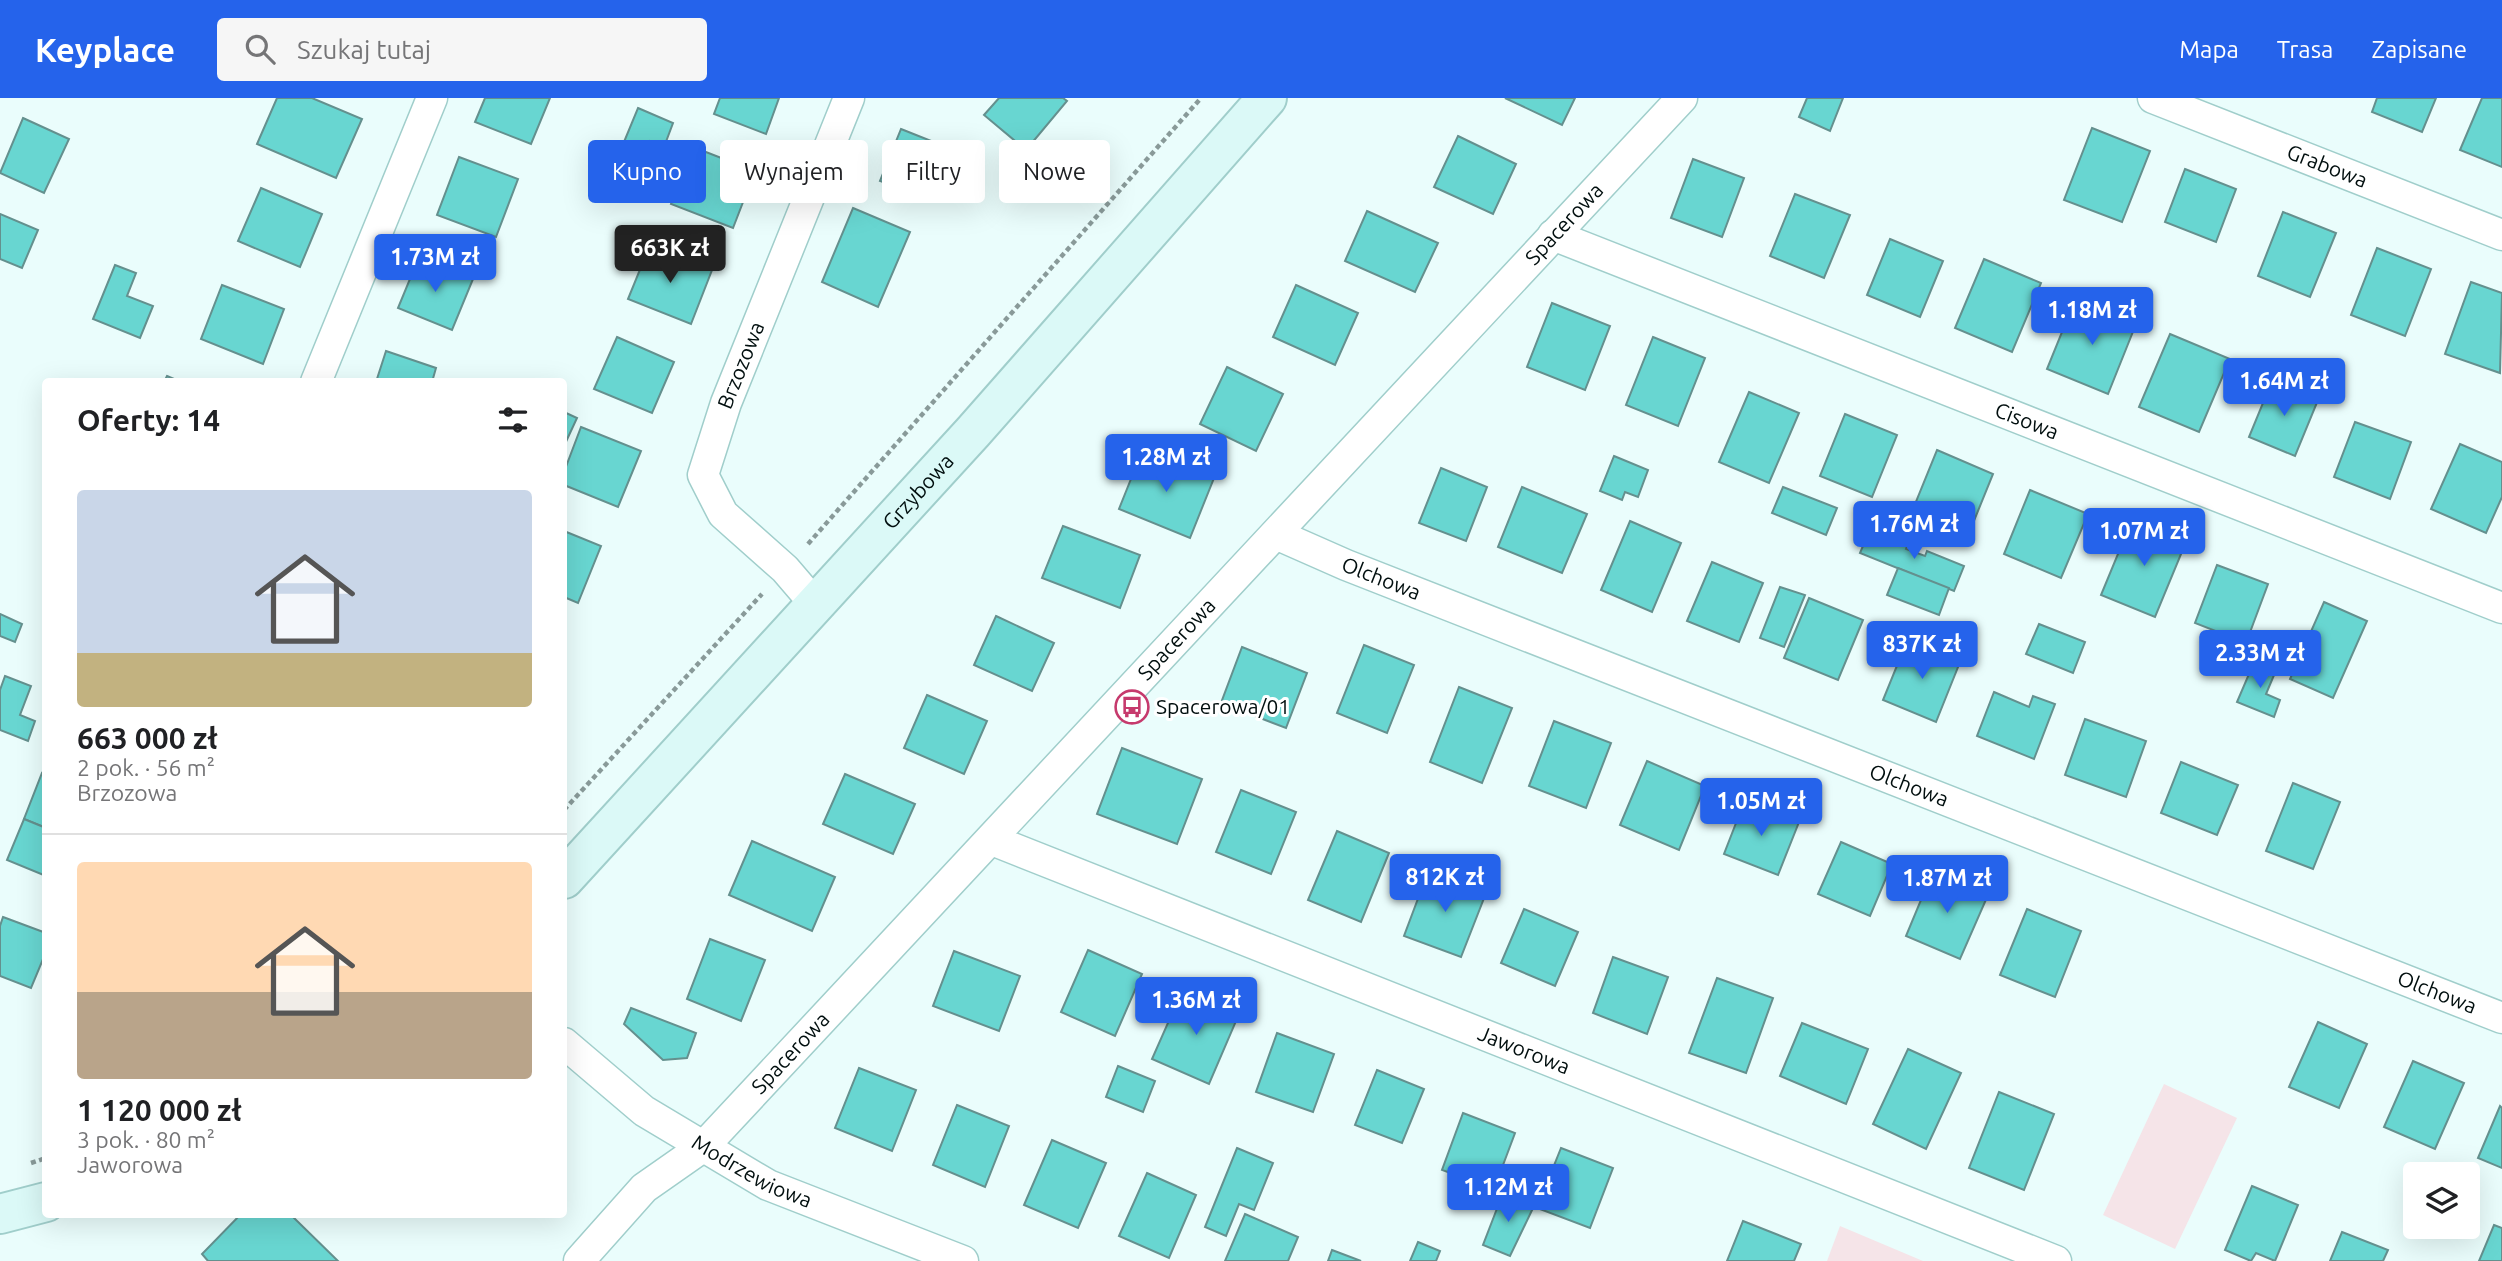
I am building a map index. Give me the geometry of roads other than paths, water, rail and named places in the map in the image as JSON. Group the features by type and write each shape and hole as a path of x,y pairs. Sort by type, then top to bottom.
{"main road":[{"name":"Grzybowa","path":"567,876 973,432 1267,98"},
{"path":"0,1214 42,1203"}],"street":[{"path":"318,378 432,98"},
{"name":"Brzozowa","path":"815,604 785,569 723,514 703,475 726,402 849,98"},
{"name":"Spacerowa","path":"579,1261 644,1188 704,1146 747,1097 1278,534 1682,98"},
{"name":"Grabowa","path":"2153,98 2502,235"},
{"name":"Cisowa","path":"1553,235 2502,608"},
{"name":"Olchowa","path":"1278,534 1346,565 2502,1018"},
{"name":"Jaworowa","path":"992,840 2056,1261"},
{"name":"Modrzewiowa","path":"567,1046 644,1111 768,1185 963,1261"}],"place":[{"name":"Spacerowa/01","path":"1132,707"}]}
